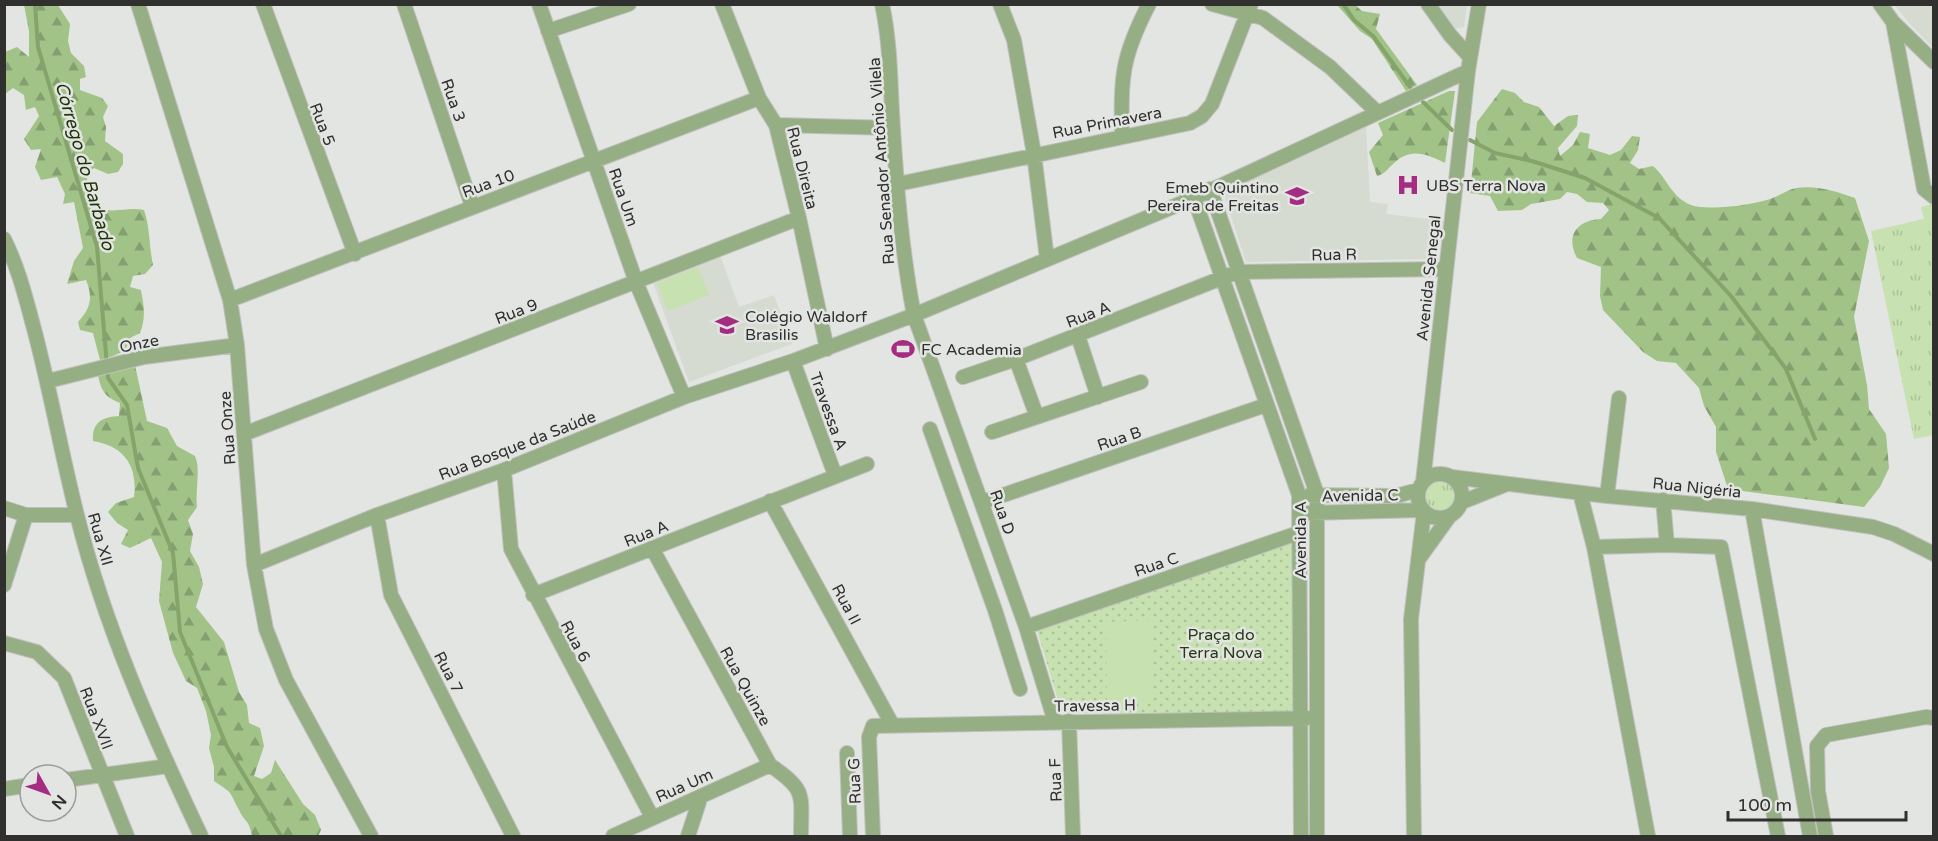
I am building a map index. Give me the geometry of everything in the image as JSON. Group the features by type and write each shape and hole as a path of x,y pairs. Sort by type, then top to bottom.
{"street":[{"name":"Rua Onze","path":"138,4 230,300 237,345 254,565 266,629 286,680 371,837"},
{"name":"Rua 5","path":"263,4 355,254"},
{"name":"Rua 3","path":"404,4 472,206"},
{"name":"Rua Um","path":"538,4 636,282 684,397"},
{"path":"548,32 629,4"},
{"name":"Rua Direita","path":"722,4 759,98 776,125 827,349"},
{"name":"Rua Senador Antônio Vilela","path":"882,4 889,36 893,128 904,263 914,315"},
{"path":"1000,4 1014,40 1034,154 1047,259"},
{"path":"1122,136 1121,83 1124,59 1149,4"},
{"path":"1212,4 1248,9 1263,18 1300,43 1378,113"},
{"path":"1428,4 1469,64"},
{"name":"Avenida Senegal","path":"1421,486 1469,64 1479,4"},
{"path":"1880,4 1893,22 1934,62"},
{"name":"Rua Primavera","path":"898,184 1190,123 1202,116 1212,104 1248,9"},
{"path":"1893,22 1924,189 1934,197"},
{"name":"Rua Bosque da Saúde","path":"254,565 377,515 504,470 684,397 827,349 914,315 1194,198 1378,113 1469,64"},
{"name":"Rua 10","path":"230,300 355,254 472,206 595,163 759,98"},
{"path":"776,125 893,128"},
{"name":"Avenida A","path":"1210,189 1317,495 1317,837"},
{"name":"Avenida A","path":"1194,198 1299,495 1301,837"},
{"name":"Rua 9","path":"244,434 799,218"},
{"name":"Rua XII","path":"4,239 10,265 48,381 77,515 127,673 201,837"},
{"name":"Rua R","path":"1224,278 1238,272 1445,269"},
{"name":"Rua A","path":"963,377 1078,336 1224,278"},
{"name":"Rua D","path":"914,315 1062,721"},
{"path":"1078,336 1098,397"},
{"name":"Onze","path":"48,381 144,357 237,345"},
{"path":"1016,359 1037,417"},
{"name":"Travessa A","path":"770,501 835,475 793,361"},
{"path":"992,432 1141,382"},
{"path":"1607,496 1619,398"},
{"name":"Rua B","path":"983,502 1266,405"},
{"path":"930,429 995,610 1020,689"},
{"path":"1416,562 1449,517 1457,511 1462,493 1425,448"},
{"path":"835,475 867,464"},
{"name":"Rua 6","path":"504,470 511,549 533,596 652,817"},
{"name":"Rua Nigéria","path":"1421,486 1429,477 1448,476 1607,496 1752,509 1873,527 1894,534 1934,554"},
{"path":"1461,502 1508,483"},
{"path":"1421,486 1417,498 1423,511 1431,517 1449,517"},
{"name":"Avenida C","path":"1299,495 1396,496 1421,486"},
{"path":"1580,493 1594,547 1648,837"},
{"path":"1663,500 1667,545"},
{"name":"Rua A","path":"533,596 770,501"},
{"name":"Rua II","path":"770,501 892,724"},
{"path":"4,508 27,515 77,515"},
{"path":"1752,509 1809,837"},
{"path":"1414,837 1412,619 1423,511"},
{"name":"Avenida C","path":"1300,514 1423,511"},
{"path":"4,585 27,515"},
{"name":"Rua 7","path":"377,515 392,595 513,837"},
{"name":"Rua C","path":"1026,627 1298,533"},
{"path":"1594,547 1667,545 1721,547 1778,837"},
{"name":"Rua Quinze","path":"652,548 770,765 790,779 801,793 801,837"},
{"path":"995,610 1018,602"},
{"name":"Rua XVII","path":"4,643 36,652 64,678 126,837"},
{"path":"1826,837 1818,791 1816,754 1820,741 1826,735 1926,717 1934,718"},
{"name":"Travessa H","path":"892,724 1316,718"},
{"name":"Rua F","path":"1062,721 1073,837"},
{"name":"Rua G","path":"873,837 869,737 873,726 892,724"},
{"path":"847,753 850,837"},
{"name":"Rua Um","path":"613,837 652,817 770,765"},
{"path":"78,778 168,766"},
{"path":"688,837 701,796"}],"shaded area":[{"path":"1438,5 1467,5 1464,27 1455,29"},
{"path":"1895,5 1933,5 1933,48 1908,22"},
{"name":"Emeb Quintino Pereira de Freitas","path":"1366,125 1370,202 1388,204 1386,214 1445,221 1437,255 1429,259 1246,262 1222,189"},
{"name":"Colégio Waldorf Brasilis","path":"719,253 739,307 774,295 792,344 689,382 651,277"}],"green space":[{"path":"24,5 58,5 70,24 68,41 71,53 84,66 86,77 80,79 80,90 102,98 108,106 103,117 106,127 105,141 123,154 123,164 118,172 108,174 94,168 85,174 100,209 144,210 147,223 153,265 145,274 133,276 130,287 141,290 144,312 140,333 130,338 123,350 100,360 93,333 80,330 78,322 90,302 86,280 67,284 74,261 83,248 74,202 63,204 65,194 57,177 41,180 35,167 41,149 31,150 24,139 39,116 35,107 26,110 24,95 13,88 5,94 5,52 17,47 29,57 29,31"},
{"path":"1337,5 1355,5 1362,11 1380,14 1376,29 1417,85 1406,91 1372,39 1360,31"},
{"path":"1502,89 1515,93 1524,102 1539,107 1554,126 1568,116 1578,115 1577,126 1558,148 1560,156 1573,145 1580,132 1590,134 1588,148 1610,155 1621,150 1632,136 1640,137 1638,150 1630,163 1639,169 1653,166 1674,193 1691,205 1719,207 1742,205 1773,198 1804,187 1826,189 1855,198 1869,241 1854,317 1867,385 1869,409 1886,434 1889,468 1880,487 1864,507 1728,489 1716,452 1716,427 1704,406 1699,388 1676,363 1657,361 1643,352 1603,310 1600,296 1601,267 1577,258 1572,243 1573,236 1585,222 1601,219 1609,210 1603,203 1587,202 1577,194 1567,192 1560,199 1531,204 1522,210 1498,211 1490,196 1470,193 1477,122"},
{"path":"1449,91 1455,91 1445,163 1424,154 1411,154 1398,159 1385,172 1377,176 1369,152 1383,135 1378,123"},
{"path":"1933,204 1933,435 1914,439 1871,231 1924,219 1921,207"},
{"path":"698,267 709,295 668,311 657,283"},
{"path":"135,365 147,421 167,428 177,446 195,456 197,461 197,507 188,520 193,534 190,551 199,567 203,584 196,607 224,642 239,692 247,705 249,723 260,728 264,746 254,776 262,779 271,773 275,760 303,804 315,815 321,830 318,836 252,836 248,824 230,793 214,781 214,767 209,748 211,735 206,711 197,688 186,681 173,653 159,601 162,562 151,538 130,548 121,544 128,530 117,523 108,512 116,503 134,497 135,486 134,476 127,459 113,448 93,441 96,425 107,418 119,416 120,403 104,393 98,375"},
{"path":"1439,479 1451,484 1456,496 1451,508 1439,513 1427,508 1422,496 1427,484"},
{"name":"Praça do Terra Nova","path":"1294,542 1297,716 1062,713 1036,627"},
{"path":"1152,620 1153,700 1107,702 1106,622"}],"waterway":[{"name":"Córrego do Barbado","path":"35,4 38,47 97,247 108,378 127,405 138,468 173,553 180,632 227,747 281,836"},
{"path":"1343,4 1354,20 1373,36 1410,87"},
{"path":"1423,102 1452,130"},
{"path":"1470,140 1495,153 1532,161 1585,178 1659,218 1731,296 1786,369 1815,439"}],"place":[{"name":"UBS Terra Nova","path":"1408,185"},
{"name":"Emeb Quintino Pereira de Freitas","path":"1297,196"},
{"name":"Colégio Waldorf Brasilis","path":"727,325"},
{"name":"FC Academia","path":"903,349"}]}
